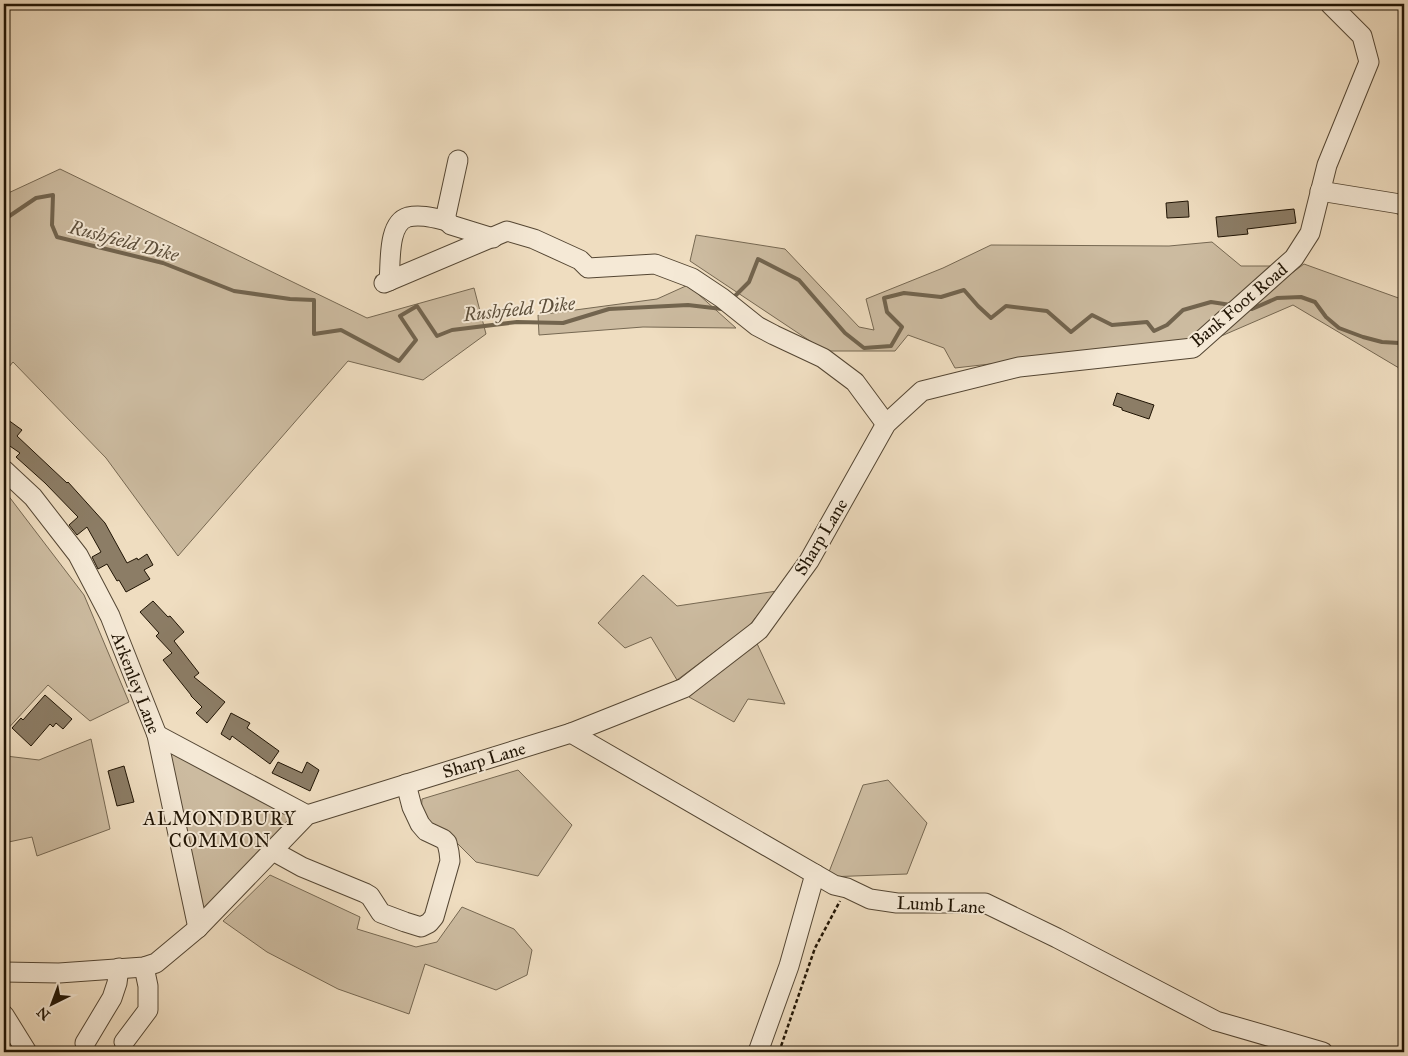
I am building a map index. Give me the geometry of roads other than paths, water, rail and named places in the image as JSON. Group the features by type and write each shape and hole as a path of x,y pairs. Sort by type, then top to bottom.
{"street":[{"name":"Bank Foot Road","path":"886,424 922,391 1019,367 1193,348 1294,258 1310,233 1327,166 1369,62 1362,36 1330,4"},
{"path":"458,160 446,215 447,220 451,225 493,238"},
{"path":"1320,191 1404,206"},
{"path":"447,220 426,216 415,216 401,220 396,226 392,241 387,282 507,231 534,238 580,260 588,268 655,264 692,278 757,326 823,358 855,382 886,424"},
{"name":"Sharp Lane","path":"4,972 59,973 144,967 156,963 198,928 307,815 571,733 684,688 759,630 809,561 886,424"},
{"name":"Arkenley Lane","path":"4,470 33,497 78,555 110,616 157,735 198,928"},
{"name":"Lumb Lane","path":"571,733 834,885 847,888 870,899 897,903 985,903 1057,938 1216,1021 1323,1052"},
{"path":"157,735 307,815"},
{"path":"273,851 302,867 365,893 370,896 381,913 421,926 429,924 434,917 450,862 449,852 447,843 443,839 426,831 420,824 412,807 406,784"},
{"path":"758,1052 789,966 815,874"},
{"path":"124,1042 148,1010 148,986 144,967"},
{"path":"85,1043 112,998 118,983 120,968"},
{"path":"4,1015 27,1052"}],"waterway":[{"name":"Rushfield Dike","path":"4,218 36,198 53,195 52,225 57,237 163,263 234,291 290,299 314,300 314,334 341,330 399,361 416,340 400,316 417,306 437,336 452,330 517,322 563,323 609,309 688,305 724,308"},
{"name":"Rushfield Dike","path":"732,299 749,282 758,259 799,280 845,333 864,348 891,346 902,327 887,312 884,298 904,293 941,297 964,290 991,318 1006,306 1047,311 1071,332 1092,315 1112,325 1147,322 1154,331 1167,325 1183,310 1211,302 1231,305"},
{"name":"Rushfield Dike","path":"1248,308 1252,309 1277,298 1301,297 1315,302 1326,317 1339,328 1382,342 1399,343 1404,339"}],"district":[{"name":"ALMONDBURY COMMON","path":"220,829"}]}
